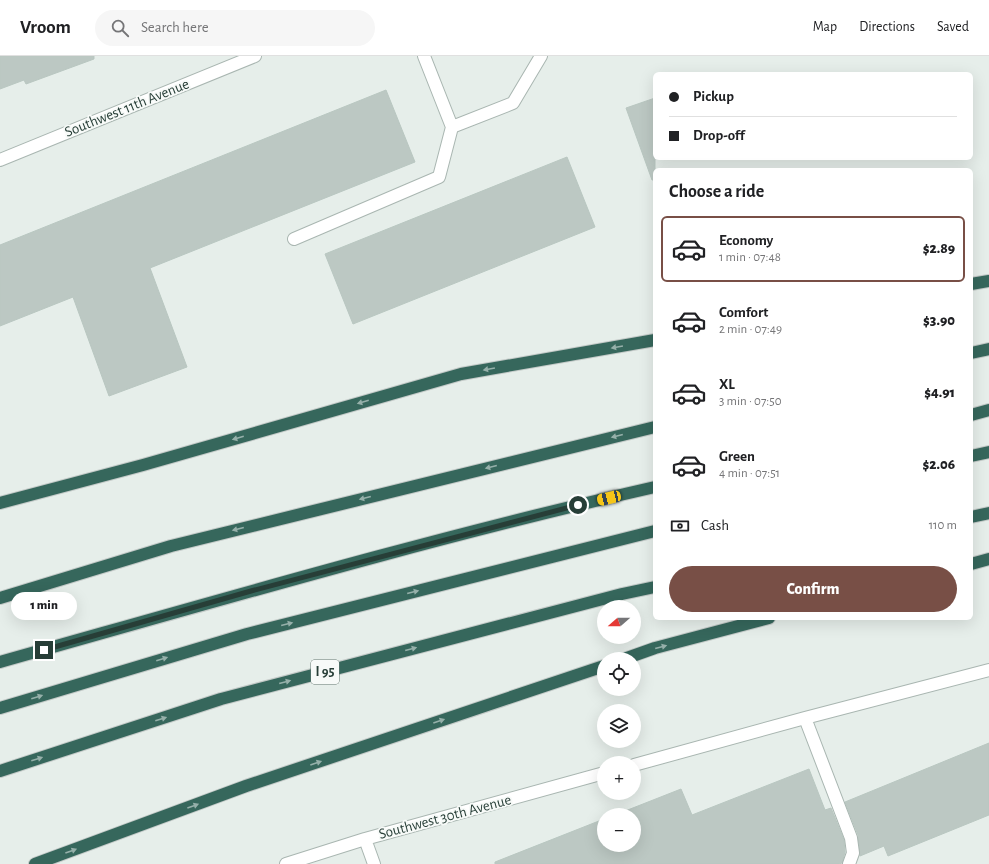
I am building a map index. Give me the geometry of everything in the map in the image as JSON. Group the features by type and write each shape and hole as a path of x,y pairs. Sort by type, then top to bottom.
{"highway":[{"path":"973,284 989,281"},
{"path":"0,503 143,465 461,374 653,340"},
{"path":"973,353 989,349"},
{"path":"973,414 989,410"},
{"path":"0,598 171,546 653,427"},
{"path":"973,456 989,452"},
{"path":"0,662 274,585 563,508 653,487"},
{"path":"973,517 989,513"},
{"path":"0,708 247,634 653,532"},
{"path":"973,563 989,559"},
{"name":"I 95","path":"0,771 221,699 622,594 653,587"},
{"path":"641,653 761,620"},
{"path":"35,864 246,786 597,668"}],"street":[{"name":"Southwest 11th Avenue","path":"0,160 255,56"},
{"path":"294,238 439,177 452,127 424,56"},
{"path":"452,127 513,103 541,56"},
{"path":"641,763 989,670"},
{"path":"805,718 851,838 853,853 849,864"},
{"name":"Southwest 30th Avenue","path":"286,864 365,839 597,775"},
{"path":"365,839 374,864"}],"building":[{"path":"0,56 94,56 94,59 26,84 24,80 0,89"},
{"path":"386,90 415,162 150,268 187,367 109,396 73,297 0,326 0,245"},
{"path":"653,99 653,160 655,160 655,168 653,168 653,180 652,180 626,108"},
{"path":"567,157 595,227 353,324 325,254"},
{"path":"989,743 989,815 888,856 884,846 860,856 858,835 845,802"},
{"path":"809,769 825,810 831,808 844,840 845,852 842,863 495,864 495,862 597,822 597,852 641,852 641,808 633,808 681,789 692,815"}],"route":[{"path":"44,650 251,591 578,505"}]}
